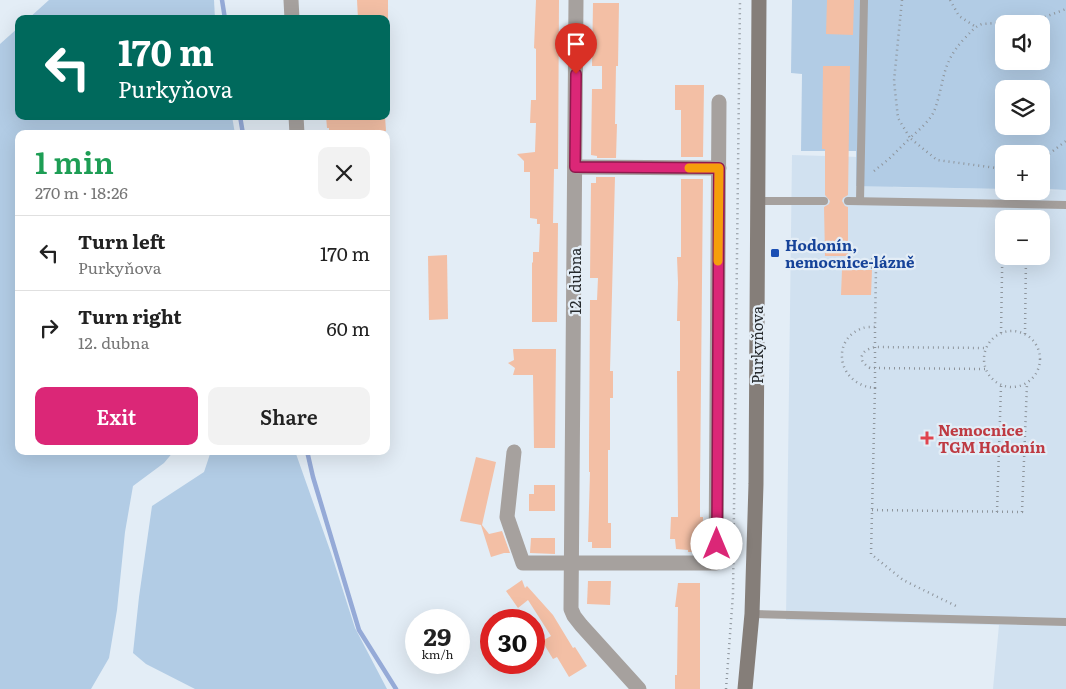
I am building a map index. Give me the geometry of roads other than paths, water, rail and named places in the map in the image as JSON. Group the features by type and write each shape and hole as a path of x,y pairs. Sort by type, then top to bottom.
{"street":[{"path":"291,0 292,15"},
{"name":"12. dubna","path":"576,0 571,609 574,616 639,689"},
{"name":"Purkyňova","path":"745,689 752,614 756,456 759,0"},
{"path":"514,452 506,517 523,563 716,563 719,102"},
{"path":"575,167 719,168"}],"lane":[{"path":"860,201 864,0"},
{"path":"757,201 824,201"},
{"path":"848,201 1066,205"},
{"path":"752,614 1066,622"}],"waterway":[{"path":"222,0 224,15"},
{"path":"241,120 242,130"},
{"path":"308,455 359,630 396,689"}],"place":[{"name":"Hodonín, nemocnice-lázně","path":"775,253"},
{"name":"Nemocnice TGM Hodonín","path":"927,438"}]}
